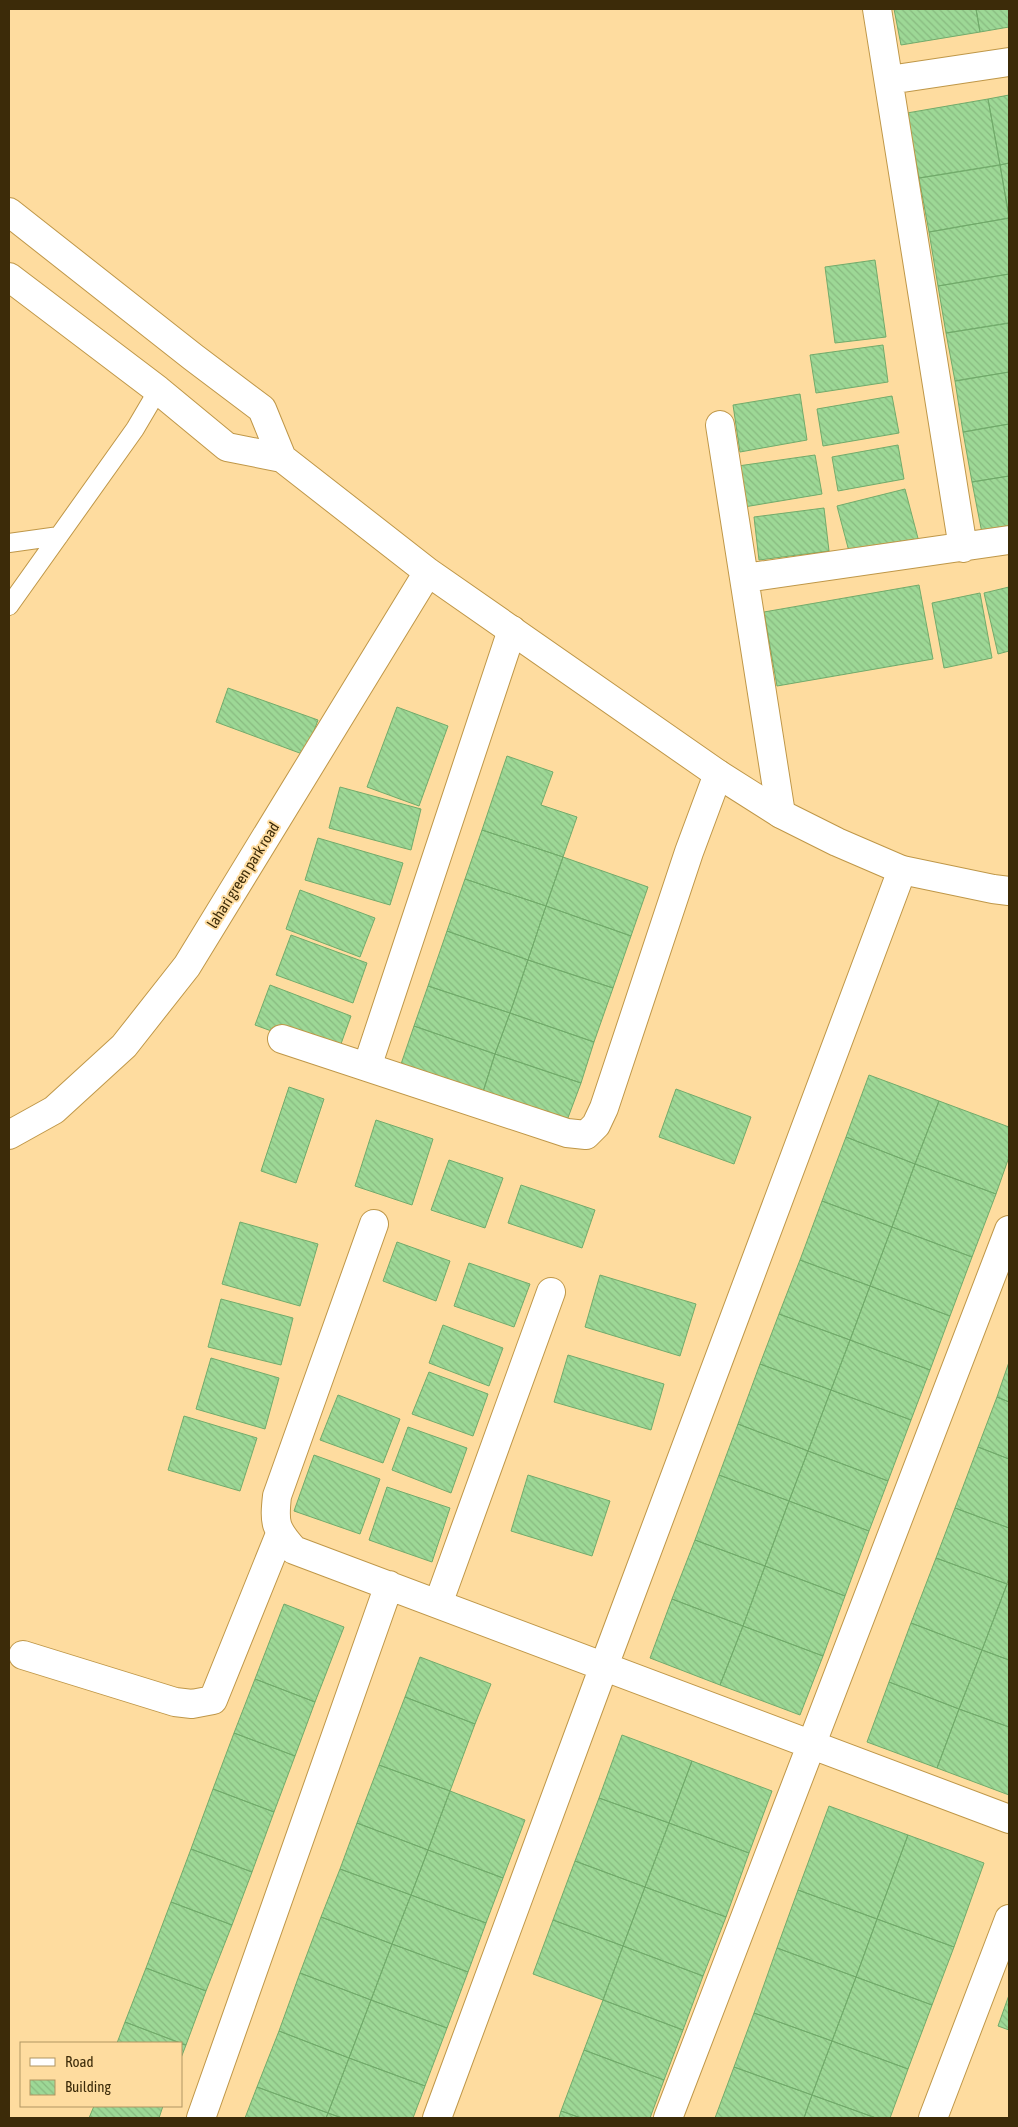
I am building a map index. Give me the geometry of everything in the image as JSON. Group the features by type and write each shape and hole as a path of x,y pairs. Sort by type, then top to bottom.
{"street":[{"path":"877,9 963,548"},
{"path":"889,80 1009,62"},
{"path":"9,212 262,409 282,458"},
{"path":"9,277 158,390 227,447 282,458 428,572 718,774 781,814 837,842 902,870 1009,891"},
{"path":"720,425 781,814"},
{"path":"745,578 1009,540"},
{"name":"lahari green park road","path":"9,1135 54,1110 124,1046 187,966 428,572"},
{"path":"366,1067 512,630"},
{"path":"282,1039 566,1133 586,1135 596,1124 604,1108 718,774"},
{"path":"437,2118 902,870"},
{"path":"374,1224 277,1496 275,1516 280,1534 294,1550 1009,1819"},
{"path":"668,2118 1009,1230"},
{"path":"438,1604 551,1292"},
{"path":"23,1655 175,1702 192,1704 213,1700 280,1534"},
{"path":"202,2118 390,1585"},
{"path":"933,2118 1009,1919"}],"lane":[{"path":"9,606 135,429 158,390"},
{"path":"9,543 58,536"}],"building":[{"path":"894,9 976,9 980,32 901,45"},
{"path":"976,9 1009,9 1009,27 980,32"},
{"path":"1009,95 1009,163 1000,165 988,99"},
{"path":"988,99 1000,165 919,178 907,113"},
{"path":"1009,163 1009,216 1000,165"},
{"path":"1000,165 1009,218 929,232 919,178"},
{"path":"1009,218 1009,274 938,286 929,232"},
{"path":"875,260 886,337 835,343 825,267"},
{"path":"1009,274 1009,323 946,333 938,286"},
{"path":"1009,323 1009,372 955,381 946,333"},
{"path":"883,345 888,382 816,393 810,355"},
{"path":"1009,372 1009,424 963,432 955,381"},
{"path":"800,394 807,440 740,452 733,405"},
{"path":"892,396 899,433 823,446 817,409"},
{"path":"1009,424 1009,476 972,482 963,432"},
{"path":"898,445 904,479 838,491 832,457"},
{"path":"815,455 822,494 744,507 738,466"},
{"path":"1009,476 1009,528 982,533 972,482"},
{"path":"905,489 919,542 851,559 837,506"},
{"path":"824,508 829,551 759,560 754,517"},
{"path":"919,585 933,659 777,686 764,612"},
{"path":"1009,587 1009,651 998,654 984,593"},
{"path":"980,593 992,658 944,668 932,603"},
{"path":"228,688 318,720 305,755 216,722"},
{"path":"397,707 448,726 419,806 367,787"},
{"path":"507,756 553,772 541,805 577,817 563,857 482,830"},
{"path":"340,787 421,809 411,850 329,828"},
{"path":"482,830 563,857 546,906 465,879"},
{"path":"318,838 403,863 390,905 305,880"},
{"path":"563,857 648,887 631,936 546,906"},
{"path":"465,879 546,906 528,960 447,931"},
{"path":"300,890 375,918 360,957 286,929"},
{"path":"546,906 631,936 613,988 528,960"},
{"path":"447,931 528,960 510,1013 428,986"},
{"path":"291,935 367,963 353,1003 276,975"},
{"path":"528,960 613,988 594,1042 510,1013"},
{"path":"270,985 351,1016 337,1055 255,1025"},
{"path":"428,986 510,1013 495,1054 414,1026"},
{"path":"510,1013 594,1042 581,1083 495,1054"},
{"path":"414,1026 495,1054 482,1095 400,1067"},
{"path":"495,1054 581,1083 566,1123 482,1095"},
{"path":"869,1075 939,1101 915,1164 846,1137"},
{"path":"289,1087 324,1099 296,1183 261,1171"},
{"path":"676,1089 751,1117 734,1164 659,1137"},
{"path":"939,1101 1009,1127 1009,1157 996,1194 915,1164"},
{"path":"376,1120 433,1139 412,1205 355,1186"},
{"path":"846,1137 915,1164 892,1227 822,1201"},
{"path":"449,1160 503,1178 485,1228 431,1210"},
{"path":"915,1164 996,1194 972,1257 892,1227"},
{"path":"521,1185 595,1210 582,1248 508,1223"},
{"path":"822,1201 892,1227 870,1286 800,1260"},
{"path":"240,1222 318,1244 300,1306 222,1284"},
{"path":"892,1227 972,1257 950,1316 870,1286"},
{"path":"397,1242 450,1261 436,1301 383,1281"},
{"path":"800,1260 870,1286 850,1340 779,1314"},
{"path":"469,1263 530,1284 514,1327 454,1306"},
{"path":"600,1275 696,1304 680,1356 585,1327"},
{"path":"870,1286 950,1316 930,1370 850,1340"},
{"path":"221,1299 293,1318 281,1365 208,1347"},
{"path":"779,1314 850,1340 831,1390 760,1364"},
{"path":"443,1325 503,1348 489,1386 429,1363"},
{"path":"850,1340 930,1370 911,1420 831,1390"},
{"path":"568,1355 664,1384 651,1430 554,1402"},
{"path":"211,1358 279,1378 265,1429 196,1409"},
{"path":"1009,1362 1009,1402 997,1397"},
{"path":"760,1364 831,1390 808,1451 738,1424"},
{"path":"429,1372 488,1394 473,1436 412,1414"},
{"path":"831,1390 911,1420 888,1481 808,1451"},
{"path":"338,1395 400,1419 383,1463 320,1440"},
{"path":"997,1397 1009,1402 1009,1459 978,1447"},
{"path":"184,1416 257,1438 240,1491 168,1470"},
{"path":"738,1424 808,1451 789,1501 719,1475"},
{"path":"408,1427 467,1448 451,1493 392,1470"},
{"path":"978,1447 1009,1459 1009,1528 955,1508"},
{"path":"808,1451 888,1481 869,1531 789,1501"},
{"path":"314,1455 380,1479 360,1534 294,1511"},
{"path":"528,1475 610,1501 592,1556 511,1531"},
{"path":"719,1475 789,1501 765,1566 695,1540"},
{"path":"387,1487 450,1508 432,1562 369,1540"},
{"path":"789,1501 869,1531 845,1596 765,1566"},
{"path":"955,1508 1009,1528 1009,1577 1007,1584 936,1558"},
{"path":"695,1540 765,1566 743,1626 672,1599"},
{"path":"936,1558 1007,1584 982,1650 911,1623"},
{"path":"765,1566 845,1596 823,1656 743,1626"},
{"path":"1007,1584 1009,1585 1009,1660 982,1650"},
{"path":"672,1599 743,1626 720,1685 650,1658"},
{"path":"284,1604 344,1627 315,1702 255,1679"},
{"path":"911,1623 982,1650 959,1709 889,1682"},
{"path":"743,1626 823,1656 800,1715 720,1685"},
{"path":"982,1650 1009,1660 1009,1727 959,1709"},
{"path":"420,1657 491,1684 475,1724 405,1697"},
{"path":"255,1679 315,1702 295,1756 234,1733"},
{"path":"889,1682 959,1709 937,1768 867,1742"},
{"path":"405,1697 475,1724 450,1791 379,1765"},
{"path":"959,1709 1009,1727 1009,1795 937,1768"},
{"path":"234,1733 295,1756 274,1812 213,1789"},
{"path":"622,1735 692,1761 669,1823 599,1798"},
{"path":"692,1761 772,1791 749,1853 669,1823"},
{"path":"379,1765 450,1791 428,1850 357,1823"},
{"path":"213,1789 274,1812 252,1872 191,1849"},
{"path":"450,1791 525,1820 503,1878 428,1850"},
{"path":"599,1798 669,1823 645,1887 575,1861"},
{"path":"829,1806 908,1835 877,1919 798,1890"},
{"path":"357,1823 428,1850 411,1895 340,1869"},
{"path":"669,1823 749,1853 726,1917 645,1887"},
{"path":"908,1835 984,1863 954,1947 877,1919"},
{"path":"191,1849 252,1872 232,1925 171,1902"},
{"path":"428,1850 503,1878 486,1923 411,1895"},
{"path":"575,1861 645,1887 623,1946 553,1920"},
{"path":"340,1869 411,1895 392,1944 321,1917"},
{"path":"645,1887 726,1917 703,1976 623,1946"},
{"path":"798,1890 877,1919 856,1977 777,1948"},
{"path":"411,1895 486,1923 468,1972 392,1944"},
{"path":"171,1902 232,1925 206,1991 146,1968"},
{"path":"321,1917 392,1944 371,2000 300,1973"},
{"path":"877,1919 954,1947 932,2005 856,1977"},
{"path":"553,1920 623,1946 603,2000 533,1974"},
{"path":"392,1944 468,1972 447,2028 371,2000"},
{"path":"623,1946 703,1976 683,2030 603,2000"},
{"path":"777,1948 856,1977 832,2041 754,2013"},
{"path":"146,1968 206,1991 186,2045 125,2022"},
{"path":"300,1973 371,2000 349,2058 279,2031"},
{"path":"856,1977 932,2005 908,2069 832,2041"},
{"path":"1009,1995 1009,2030 998,2026"},
{"path":"371,2000 447,2028 425,2086 349,2058"},
{"path":"603,2000 683,2030 664,2080 584,2050"},
{"path":"754,2013 832,2041 812,2095 734,2067"},
{"path":"125,2022 177,2042 117,2042"},
{"path":"279,2031 349,2058 328,2113 257,2087"},
{"path":"832,2041 908,2069 890,2118 876,2118 812,2095"},
{"path":"182,2044 186,2045 182,2055"},
{"path":"584,2050 664,2080 650,2118 581,2118 561,2111"},
{"path":"349,2058 425,2086 413,2118 342,2118 328,2113"},
{"path":"734,2067 812,2095 804,2118 715,2118"},
{"path":"257,2087 328,2113 326,2118 245,2118"},
{"path":"812,2095 876,2118 804,2118"},
{"path":"94,2107 163,2107 159,2118 89,2118"},
{"path":"561,2111 581,2118 559,2118"},
{"path":"328,2113 342,2118 326,2118"}]}
